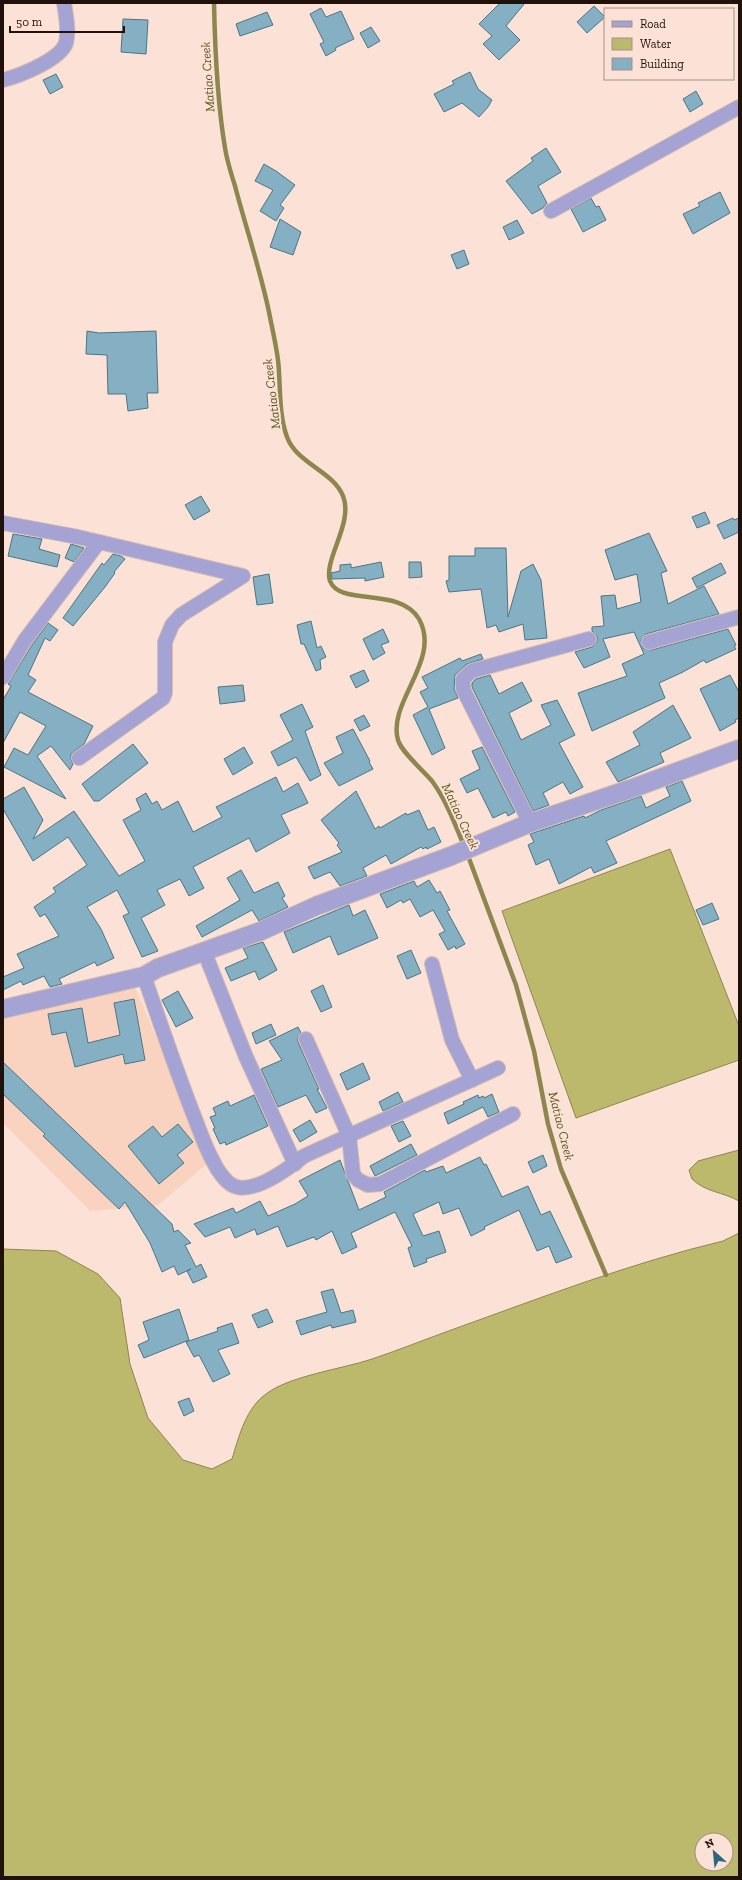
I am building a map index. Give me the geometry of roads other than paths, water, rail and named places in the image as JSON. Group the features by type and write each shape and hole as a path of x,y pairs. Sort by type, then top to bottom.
{"street":[{"path":"3,80 32,69 56,56 65,44 68,25 64,3"},
{"path":"551,211 739,107"},
{"path":"3,523 99,542 244,576 181,615 172,626 165,642 165,693 163,698 79,758"},
{"path":"3,678 30,634 99,542"},
{"path":"649,642 739,617"},
{"path":"530,823 463,689 463,679 472,671 589,639"},
{"path":"3,1009 144,976 158,968 261,931 316,906 497,838 530,823 643,785 739,749"},
{"path":"204,951 246,1057 295,1164"},
{"path":"432,964 452,1040 472,1080"},
{"path":"144,976 191,1108 213,1162 224,1177 235,1187 246,1188 268,1180 295,1164 304,1156 498,1068"},
{"path":"306,1039 349,1136 353,1174 358,1180 368,1185 380,1184 513,1114"}],"water":[{"path":"670,849 739,1026 739,1060 576,1118 502,911"},
{"path":"739,1150 739,1201 703,1187 692,1179 689,1170 698,1161"},
{"path":"739,1233 739,1877 3,1877 3,1249 56,1251 98,1274 120,1298 130,1364 148,1418 183,1460 212,1469 232,1459 244,1423 253,1407 259,1400 266,1394 288,1382 360,1363 554,1293 621,1270 723,1241"}],"waterway":[{"name":"Matiao Creek","path":"214,3 217,76 225,148 269,312 278,360 281,408 284,428 292,446 306,461 324,473 338,487 343,496 345,518 331,563 329,572 330,581 336,589 345,593 385,599 398,603 410,609 419,619 424,634 424,650 420,665 400,711 397,726 398,740 400,745 432,781 442,796 464,846"},
{"name":"Matiao Creek","path":"467,853 516,985 534,1051 548,1124 561,1169 606,1275"}]}
